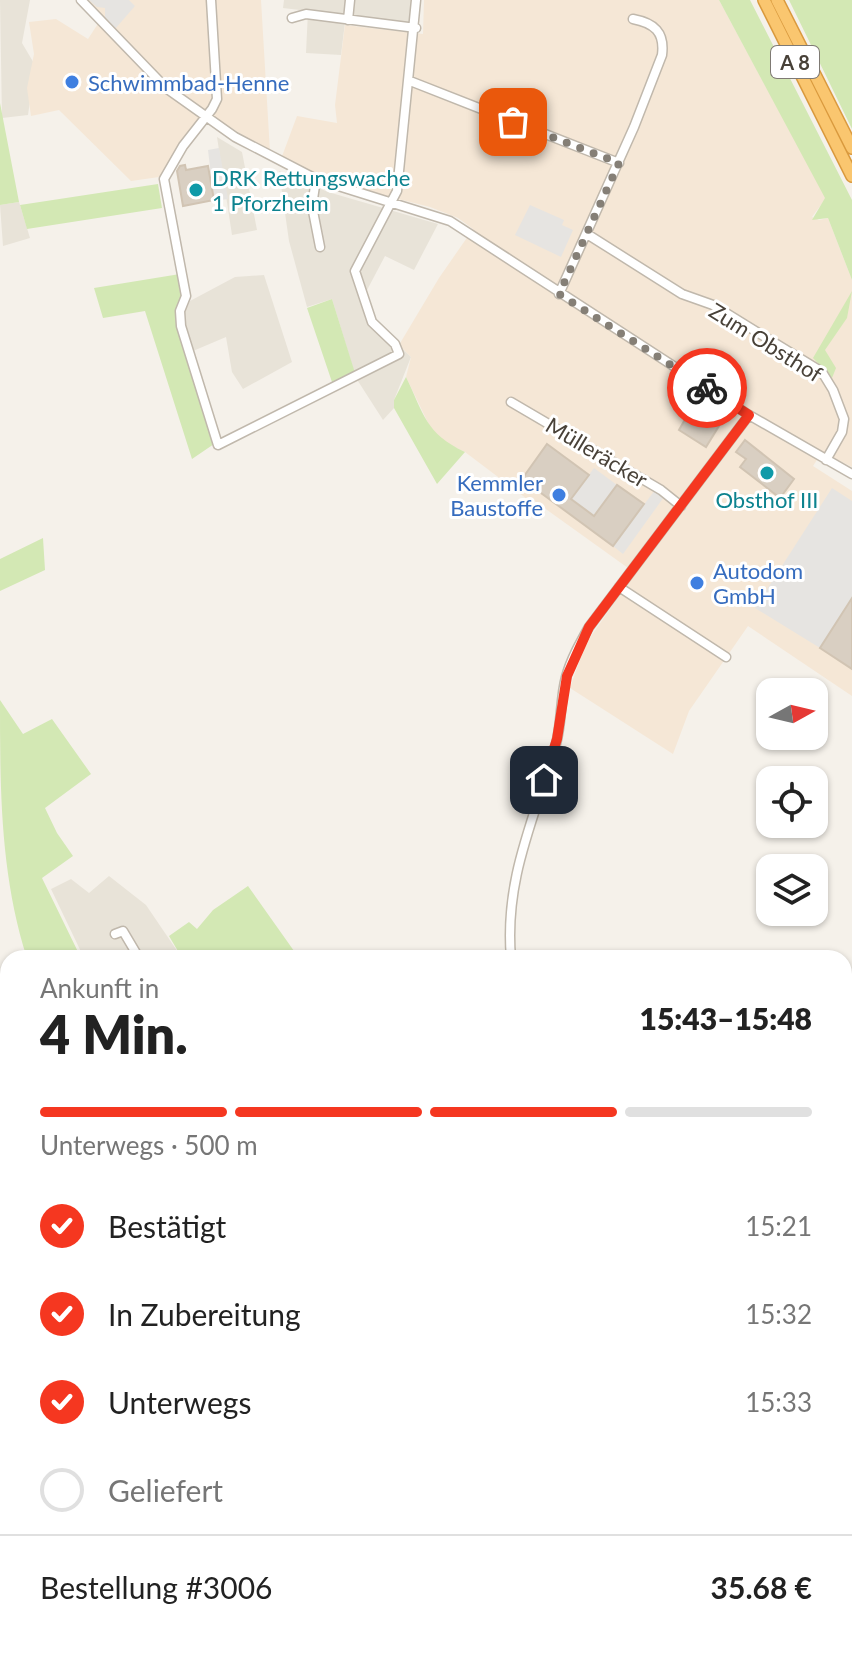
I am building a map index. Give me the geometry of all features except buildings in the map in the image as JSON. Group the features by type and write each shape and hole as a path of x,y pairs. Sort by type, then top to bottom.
{"highway":[{"name":"A 8","path":"764,0 852,176"},
{"name":"A 8","path":"777,0 852,148"}],"street":[{"path":"81,0 143,67 204,118 271,158 316,179 450,221 749,415 852,474"},
{"path":"211,0 217,99 164,179 186,296 180,311 181,326 218,445 399,354 395,344 372,322 355,271 397,191 416,28 416,0"},
{"path":"348,20 350,0"},
{"path":"292,18 306,14 416,28"},
{"path":"559,294 619,163 662,55 664,45 659,30 633,19"},
{"path":"410,81 619,163"},
{"path":"316,179 312,206 320,247"},
{"name":"Zum Obsthof","path":"587,234 682,294 713,305 822,372 844,419 838,441 826,460"},
{"name":"Mülleräcker","path":"511,402 661,490 681,506"},
{"path":"511,950 511,901 516,866 557,739 567,676 589,627 749,415"},
{"path":"619,587 726,657"},
{"path":"115,934 123,931 134,950"}],"shaded area":[{"path":"0,0 30,0 22,43 35,65 28,115 2,118"},
{"path":"85,0 261,0 270,152 204,111 159,177 131,181 59,110 31,116 27,88 34,54 29,22 56,19 88,39 103,16"},
{"path":"89,0 129,0 135,6 115,29 105,17 105,8 97,7"},
{"path":"284,0 411,0 411,23 346,14 341,55 306,53 308,11 283,8"},
{"path":"424,0 719,0 826,198 812,217 819,220 828,218 852,280 852,467 822,452 813,466 852,491 852,696 748,626 689,711 673,754 570,688 585,645 635,573 465,452 442,441 431,429 406,377 411,357 399,345 473,229 458,218 430,207 315,175 281,159 297,116 337,123 335,105 345,25 423,34"},
{"path":"217,137 242,152 257,230 232,235"},
{"path":"219,148 228,199 214,201 208,150"},
{"path":"279,171 328,192 438,224 414,270 385,256 366,292 374,320 411,357 394,400 394,408 383,420 356,378 332,299 307,307 289,241"},
{"path":"19,202 30,238 3,246 0,205"},
{"path":"530,205 564,220 562,225 573,230 561,257 515,235"},
{"path":"264,275 292,362 243,389 232,372 226,337 193,351 184,325 184,313 190,301 235,277"},
{"path":"594,468 617,485 594,516 571,499"},
{"path":"832,488 852,501 852,598 820,648 755,608"},
{"path":"655,490 664,497 623,554 613,546"},
{"path":"109,876 146,905 177,950 80,950 51,889 71,879 89,893"}],"green space":[{"path":"719,0 750,0 852,200 852,280 828,218 812,220 825,198"},
{"path":"789,0 852,0 852,129"},
{"path":"0,103 19,202 0,205"},
{"path":"158,184 162,208 27,229 20,205"},
{"path":"180,274 182,289 179,310 214,444 192,459 145,311 103,318 94,288"},
{"path":"852,291 847,318 825,350 836,368 832,378 813,358"},
{"path":"332,299 355,373 333,385 307,308"},
{"path":"406,377 434,430 465,452 437,484 394,408 394,400"},
{"path":"43,538 45,570 0,591 0,559"},
{"path":"0,700 23,734 52,719 91,774 45,808 73,856 42,878 77,950 25,950 11,895 1,798"},
{"path":"248,886 293,950 177,950 169,936 189,922 197,929 213,910"}],"way so far":[{"path":"513,122 619,163 559,294 707,388"}],"place":[{"name":"Schwimmbad-Henne","path":"72,82"},
{"name":"DRK Rettungswache 1 Pforzheim","path":"196,190"},
{"name":"Obsthof III","path":"767,473"},
{"name":"Kemmler Baustoffe","path":"559,495"},
{"name":"Autodom GmbH","path":"697,583"}],"route":[{"path":"544,780 557,739 567,676 575,652 589,627 749,415 707,388"}]}
